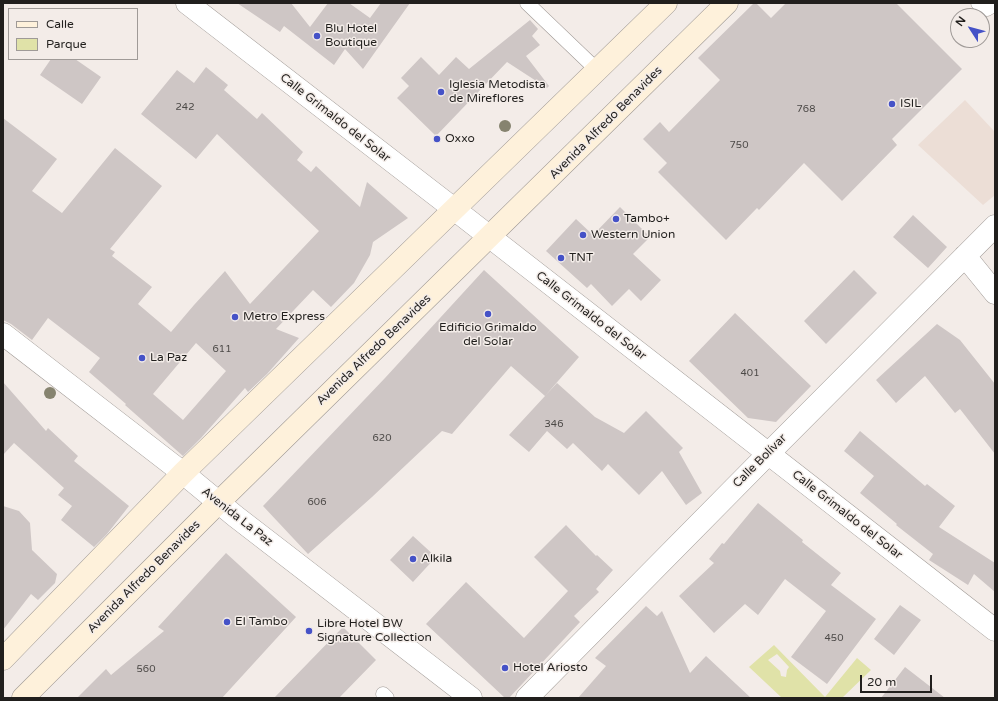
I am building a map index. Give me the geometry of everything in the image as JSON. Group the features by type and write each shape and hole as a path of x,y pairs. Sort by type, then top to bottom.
{"main road":[{"path":"3,660 183,473 666,3"},
{"name":"Avenida Alfredo Benavides","path":"23,698 218,503 727,3"}],"street":[{"name":"Calle Grimaldo del Solar","path":"187,3 995,630"},
{"name":"Calle Bolívar","path":"527,698 995,226"},
{"path":"965,256 995,293"},
{"name":"Avenida La Paz","path":"3,334 183,473 218,503 471,698"}],"lane":[{"path":"527,3 597,70"},
{"path":"978,3 987,9 995,4"}],"shaded area":[{"path":"965,100 995,132 995,195 983,205 918,145"}],"green space":[{"path":"774,645 825,697 857,658 871,670 842,698 782,698 749,667","holes":["777,654 789,667 786,677 781,676 780,671 768,660"]}],"building":[{"path":"237,3 291,3 310,27 328,3 349,3 370,18 381,3 410,3 363,69 345,49 334,65 284,26 280,32"},
{"path":"754,3 756,3 771,18 786,3 896,3 962,69 892,139 897,145 842,201 804,163 759,210 757,208 726,240 658,172 667,163 643,139 660,122 669,132 720,80 698,58"},
{"name":"Iglesia Metodista de Mireflores","path":"530,20 538,29 532,36 540,45 526,56 549,86 547,88 507,62 436,136 397,98 409,86 401,78 421,57 439,75 456,57 469,69"},
{"path":"50,60 76,60 101,77 82,104 40,75"},
{"path":"206,67 228,85 224,90 257,119 262,113 303,152 297,160 311,172 316,166 360,207 367,182 408,218 373,242 370,255 354,283 331,307 313,290 276,329 299,338 267,374 248,392 245,388 183,456 89,372 100,358 48,318 32,340 11,324 3,320 3,118 57,159 32,191 62,213 115,148 162,186 110,249 115,252 112,256 152,287 138,304 171,332 225,271 250,304 319,231 217,134 196,159 141,114 177,70 194,83","holes":["196,343 226,371 183,420 153,394"]},
{"path":"620,207 650,237 633,254 661,280 641,301 629,289 612,306 591,284 587,288 546,251 576,219 593,235"},
{"path":"913,215 947,247 928,268 893,237"},
{"path":"484,270 579,357 545,396 511,366 452,434 442,431 372,497 308,554 263,506 385,378"},
{"path":"854,270 877,293 826,344 804,321"},
{"path":"735,313 811,386 776,422 748,418 689,361"},
{"path":"937,324 960,340 995,384 995,454 960,409 955,413 925,376 896,403 876,380"},
{"path":"3,382 46,431 48,428 78,456 74,461 129,506 107,534 94,547 61,520 72,506 58,495 64,488 14,443 3,455"},
{"path":"557,383 595,417 624,433 646,411 683,448 679,452 702,493 686,505 662,471 639,495 608,464 602,471 573,443 567,449 547,431 529,452 509,435"},
{"path":"860,431 925,486 927,484 955,506 939,527 995,563 995,592 974,574 968,585 929,560 933,554 896,525 897,524 860,493 874,476 844,451"},
{"path":"758,503 803,540 802,542 841,573 831,585 876,619 827,684 791,657 826,611 785,579 758,615 745,604 714,633 679,596 714,563 709,559 722,543 724,544"},
{"path":"3,506 19,511 30,523 32,550 57,574 55,583 38,600 31,594 3,630"},
{"name":"Hotel Ariosto","path":"566,525 596,556 597,555 613,570 596,589 599,592 574,616 580,622 509,698 505,698 426,624 466,582 524,638 568,591 534,557"},
{"name":"Alkila","path":"413,536 436,557 413,582 390,560"},
{"name":"El Tambo","path":"226,553 296,617 222,698 77,698 106,669 111,675 164,631 158,627"},
{"path":"900,605 921,620 894,655 874,639"},
{"path":"646,606 657,616 662,611 690,673 706,656 751,698 578,698 606,666 595,658"},
{"path":"343,627 376,660 339,698 274,698"},
{"path":"905,667 945,698 881,698"}],"place":[{"name":"Blu Hotel Boutique","path":"317,36"},
{"name":"Iglesia Metodista de Mireflores","path":"441,92"},
{"name":"ISIL","path":"892,104"},
{"name":"Oxxo","path":"437,139"},
{"name":"Tambo+","path":"616,219"},
{"name":"Western Union","path":"583,235"},
{"name":"TNT","path":"561,258"},
{"name":"Edificio Grimaldo del Solar","path":"488,314"},
{"name":"Metro Express","path":"235,317"},
{"name":"La Paz","path":"142,358"},
{"name":"Alkila","path":"413,559"},
{"name":"El Tambo","path":"227,622"},
{"name":"Libre Hotel BW Signature Collection","path":"309,631"},
{"name":"Hotel Ariosto","path":"505,668"}]}
